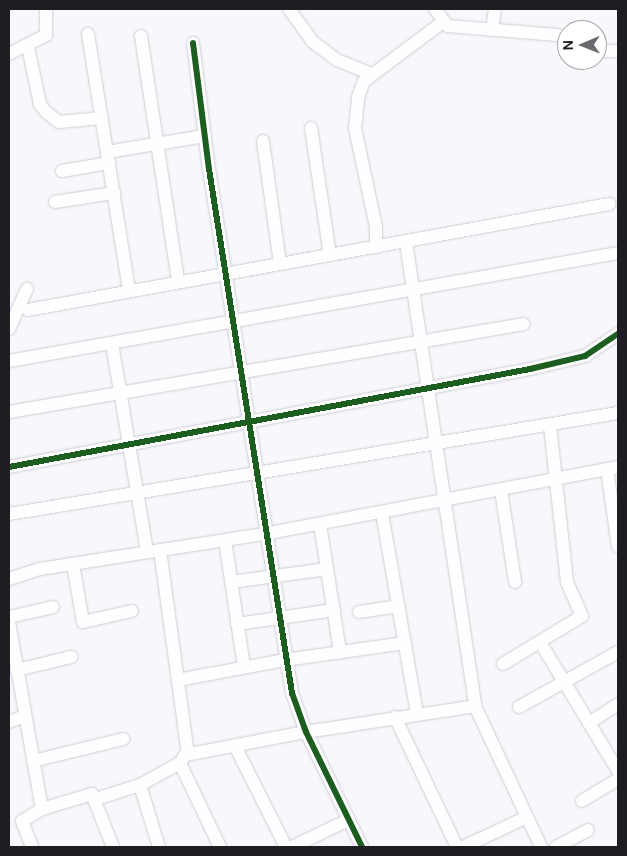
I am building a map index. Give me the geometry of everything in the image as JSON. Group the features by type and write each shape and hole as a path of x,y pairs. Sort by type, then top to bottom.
{"street":[{"path":"9,54 28,47 46,35 46,9"},
{"path":"289,9 313,42 337,60 372,74"},
{"path":"435,9 448,26 557,35"},
{"path":"492,30 495,9"},
{"path":"376,247 376,227 355,128 358,97 364,81 372,74 444,22"},
{"path":"88,34 129,291"},
{"path":"141,36 178,282"},
{"path":"193,42 205,136 234,324 269,533 285,660 292,693 306,732 362,847"},
{"path":"28,47 40,104 46,112 59,122 102,118"},
{"path":"312,128 330,255"},
{"path":"62,171 157,143 205,136"},
{"path":"263,141 280,263"},
{"path":"55,202 114,193"},
{"path":"28,310 226,272 406,242 609,204"},
{"path":"406,242 475,706 541,847"},
{"path":"9,361 234,324 618,253"},
{"path":"9,328 27,289"},
{"path":"9,412 524,324"},
{"path":"9,467 428,389 585,356 618,334"},
{"path":"112,344 138,493 153,551 178,680 184,758 220,847"},
{"path":"9,514 436,445 618,413"},
{"path":"504,664 582,616 567,582 550,425"},
{"path":"9,579 40,569 269,533 445,502 612,468 618,546"},
{"path":"501,490 515,582"},
{"path":"382,513 417,714"},
{"path":"320,524 340,652"},
{"path":"225,540 244,668"},
{"path":"73,564 84,622 132,611"},
{"path":"231,582 327,569"},
{"path":"359,612 399,606"},
{"path":"9,617 53,607"},
{"path":"237,624 334,610"},
{"path":"9,622 42,808"},
{"path":"540,642 618,771"},
{"path":"178,680 285,660 405,643"},
{"path":"519,707 618,652"},
{"path":"17,670 70,657"},
{"path":"589,723 618,704"},
{"path":"96,799 140,785 184,758 306,732 475,706"},
{"path":"9,722 25,716"},
{"path":"395,717 456,847"},
{"path":"33,761 123,739"},
{"path":"235,746 286,847"},
{"path":"582,801 618,779"},
{"path":"140,785 159,847"},
{"path":"32,847 22,821 42,808 92,794 96,799 113,847"},
{"path":"463,847 527,817"},
{"path":"292,847 348,820"},
{"path":"556,847 570,844 588,830"}],"cycle path":[{"path":"193,43 209,169 292,693 306,732 362,847"},
{"path":"9,467 530,369 585,356 618,334"}]}
